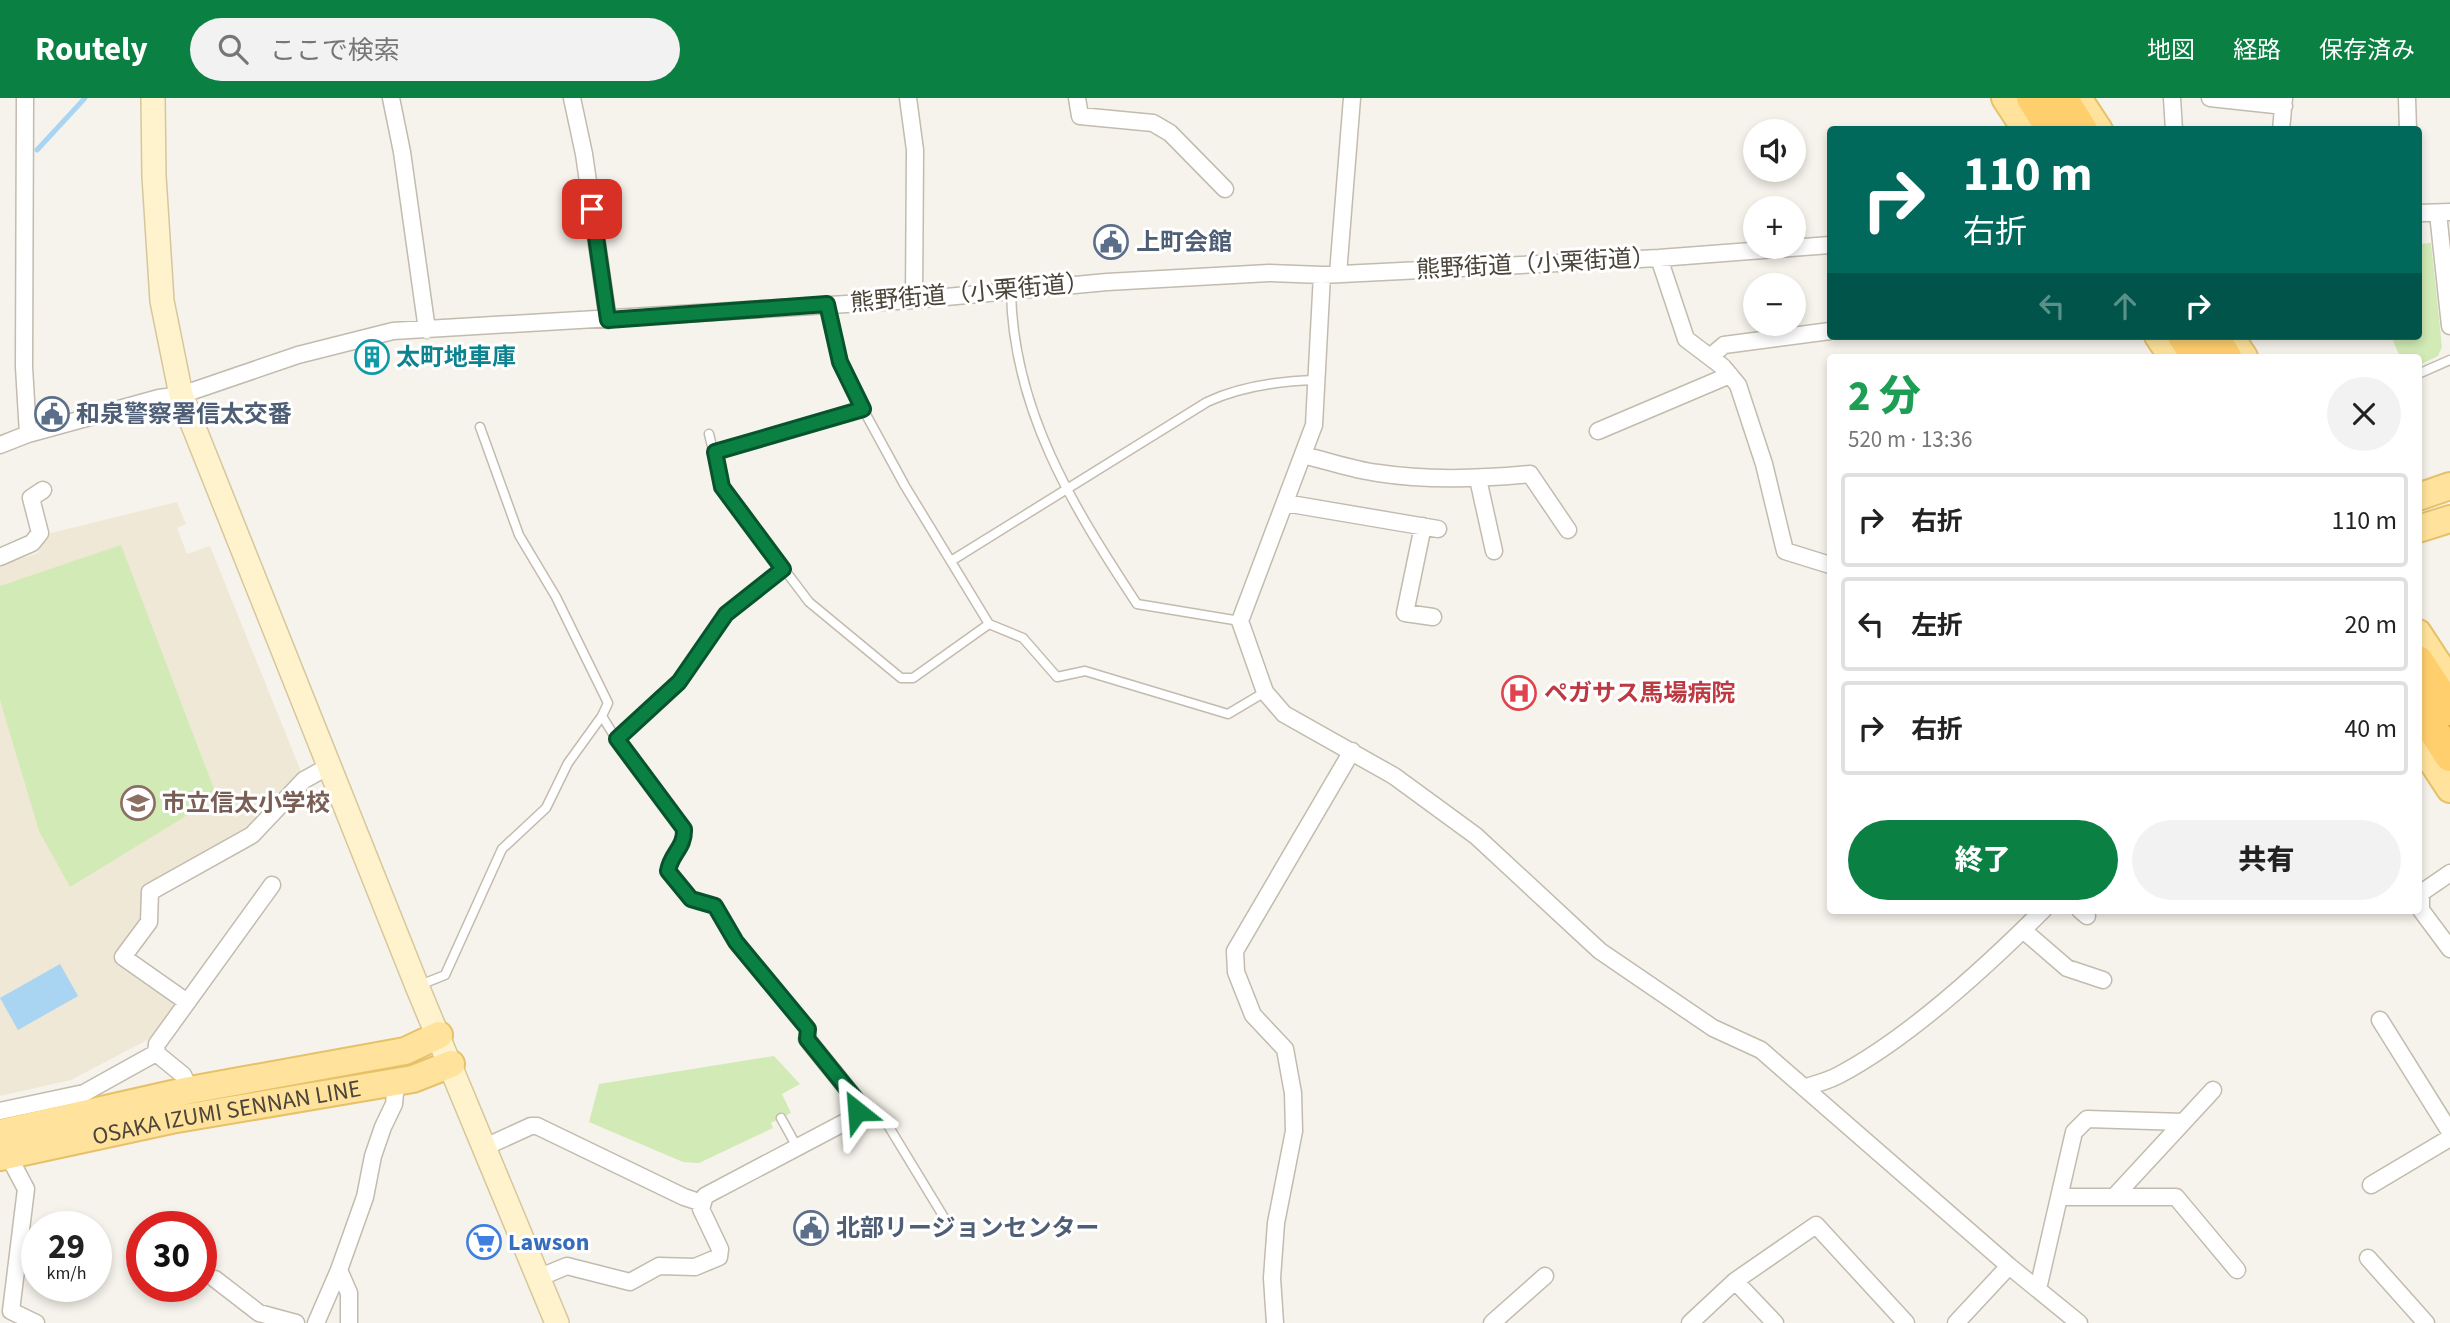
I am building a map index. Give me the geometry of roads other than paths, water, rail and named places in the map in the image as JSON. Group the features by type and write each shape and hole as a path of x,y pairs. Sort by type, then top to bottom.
{"highway":[{"path":"2032,98 2050,126"},
{"path":"2062,98 2080,126"},
{"path":"2422,667 2450,710"},
{"path":"2422,712 2450,756"}],"main road":[{"path":"2006,98 2024,126"},
{"path":"2078,98 2096,126"},
{"path":"2422,496 2450,486"},
{"path":"2422,528 2450,519"},
{"path":"2422,638 2450,682"},
{"path":"2422,746 2450,789"},
{"name":"OSAKA IZUMI SENNAN LINE","path":"3,1148 190,1090 405,1051 439,1035"},
{"name":"OSAKA IZUMI SENNAN LINE","path":"3,1148 413,1079 451,1064"}],"street":[{"path":"25,98 24,367 28,434"},
{"path":"153,98 154,176 162,300 181,395 417,986 556,1323"},
{"path":"391,98 402,152 427,330"},
{"path":"572,98 584,154 608,320"},
{"path":"908,98 915,150 914,300"},
{"path":"1077,98 1080,116 1153,123 1170,133 1225,190"},
{"path":"1352,98 1316,380 1314,425 1240,621 1265,692 1284,714 1394,776 1476,836 1600,951 1713,1028 1761,1050 2009,1266 2079,1323"},
{"path":"2172,98 2174,126"},
{"path":"2210,98 2284,102 2281,126"},
{"path":"2407,98 2408,126"},
{"path":"2422,213 2444,213 2450,326"},
{"name":"熊野街道（小栗街道）","path":"0,445 28,434 159,398 181,395 298,355 393,331 914,300 1107,282 1269,273 1330,275 1659,258 1827,245"},
{"path":"1659,258 1686,339 1710,357 1738,385 1764,464 1785,551 1827,564"},
{"path":"1710,357 1724,345 1827,331"},
{"path":"1598,431 1730,375"},
{"path":"1303,455 1375,473 1429,479 1478,479 1530,474 1568,530"},
{"path":"1478,479 1494,551"},
{"path":"0,557 32,543 40,533 31,498 43,491"},
{"path":"1285,503 1431,527 1405,612 1433,617"},
{"path":"1275,1323 1272,1278 1276,1223 1294,1130 1293,1093 1285,1049 1254,1015 1236,972 1235,951 1352,751"},
{"path":"187,1002 123,957 149,922 150,892 252,835 304,780 329,766"},
{"path":"2422,892 2450,873"},
{"path":"156,1053 157,1044 272,884"},
{"path":"2422,911 2450,949"},
{"path":"1804,1088 1838,1076 1899,1037 1967,981 2039,914"},
{"path":"2023,930 2067,968 2103,981"},
{"path":"2380,1020 2450,1132"},
{"path":"538,1278 567,1266 630,1282 659,1266 695,1267 719,1257 720,1249 703,1216 702,1203 710,1192 849,1120 857,1111 857,1101 807,1039"},
{"path":"156,1053 183,1075 190,1090"},
{"path":"0,1111 84,1093 156,1053"},
{"path":"316,1323 339,1270 365,1197 373,1156 394,1104 396,1082"},
{"path":"2114,1197 2213,1090"},
{"path":"2038,1289 2074,1132 2087,1119 2183,1122"},
{"path":"485,1147 531,1126 537,1126 684,1197 702,1203"},
{"path":"2371,1185 2450,1138"},
{"path":"3,1148 26,1189 11,1311 36,1323"},
{"path":"2059,1197 2176,1197 2236,1270"},
{"path":"1690,1323 1735,1281 1816,1225 1906,1323"},
{"path":"2368,1258 2426,1323"},
{"path":"1956,1323 2009,1266"},
{"path":"339,1270 349,1293 349,1323"},
{"path":"1492,1323 1545,1276"},
{"path":"217,1281 259,1313 296,1323"},
{"path":"1735,1281 1775,1323"}],"lane":[{"path":"1011,291 1012,327 1022,382 1040,433 1100,547 1137,604 1240,621"},
{"path":"827,304 840,362 863,409 905,486 989,624 1023,638 1057,677 1085,671 1228,714 1265,692"},
{"path":"2422,372 2450,360"},
{"path":"951,561 1207,402 1230,391 1316,380"},
{"path":"715,452 863,409"},
{"path":"417,986 445,975 502,849 546,808 568,763 602,716 608,703 556,597 519,535 480,427"},
{"path":"709,434 722,487 783,569 809,602 901,678 913,678 989,624"},
{"path":"617,739 679,682 726,614 783,569"},
{"path":"602,716 684,829 684,841 670,862 668,871 691,899 715,906 736,942 808,1029 807,1039"},
{"path":"857,1111 873,1112 886,1122 945,1219"},
{"path":"781,1118 797,1147"}],"water":[{"path":"60,964 78,996 18,1030 0,998"}],"waterway":[{"path":"37,150 85,98"}],"place":[{"name":"上町会館","path":"1111,242"},
{"name":"太町地車庫","path":"372,357"},
{"name":"和泉警察署信太交番","path":"52,414"},
{"name":"ペガサス馬場病院","path":"1519,693"},
{"name":"市立信太小学校","path":"138,803"},
{"name":"北部リージョンセンター","path":"811,1228"},
{"name":"Lawson","path":"484,1242"}]}
